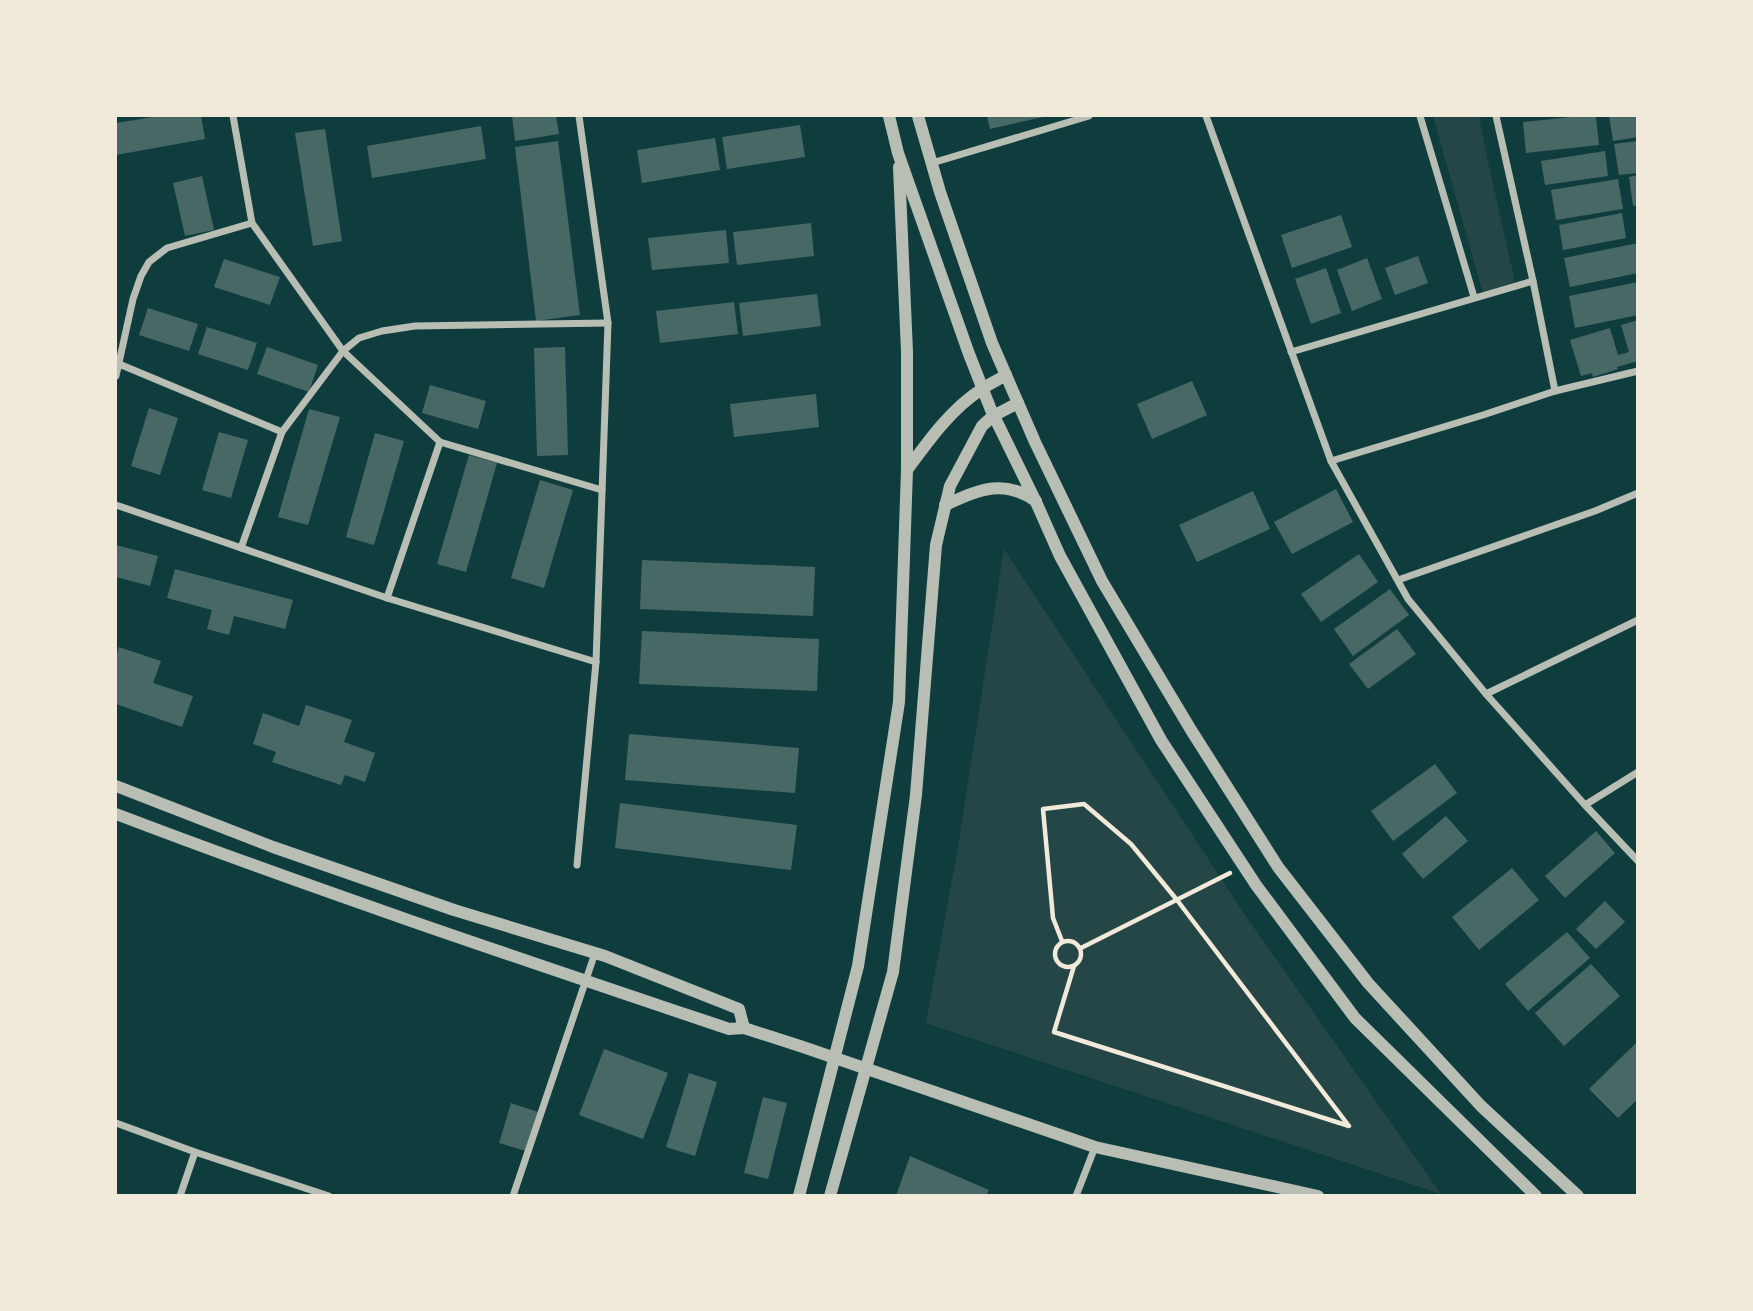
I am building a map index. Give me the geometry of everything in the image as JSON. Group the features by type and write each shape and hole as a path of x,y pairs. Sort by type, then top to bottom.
{"street":[{"path":"233,116 252,223 342,351 440,442 602,490"},
{"path":"577,865 596,662 608,323 579,116"},
{"path":"889,116 898,153 993,416 1060,556 1161,740 1244,865 1355,1018 1536,1195"},
{"path":"918,116 988,330 1035,442 1102,581 1185,719 1278,867 1368,983 1481,1106 1578,1195"},
{"path":"932,163 1089,116"},
{"path":"1206,116 1331,461 1408,599 1486,694 1637,861"},
{"path":"1420,116 1474,297"},
{"path":"1496,116 1534,281 1555,391"},
{"path":"799,1195 858,966 899,702 907,352 898,153"},
{"path":"116,376 133,299 149,262 167,248 252,223"},
{"path":"1291,352 1534,281"},
{"path":"241,548 282,432 342,351 359,338 415,326 608,323"},
{"path":"119,364 282,432"},
{"path":"1331,461 1555,391 1637,372"},
{"path":"906,470 938,428 962,405 982,388 1006,376"},
{"path":"830,1195 892,972 916,794 936,545 945,505 950,486 982,426 993,416 1018,403"},
{"path":"387,598 440,442"},
{"path":"945,505 997,486 1023,492 1036,502"},
{"path":"1398,580 1595,511 1637,493"},
{"path":"116,505 387,598 596,662"},
{"path":"1486,694 1637,620"},
{"path":"1584,805 1637,772"},
{"path":"116,786 273,847 441,906 595,953 739,1009 744,1028"},
{"path":"116,814 586,981 729,1029 744,1028 835,1057 1095,1147 1312,1194"},
{"path":"513,1195 595,953"},
{"path":"116,1123 195,1152 329,1195"},
{"path":"1076,1195 1095,1147"},
{"path":"180,1195 195,1152"}],"path":[{"path":"1062,941 1053,918 1042,809 1084,804 1131,844 1177,900 1349,1126 1054,1032 1074,967 1081,959 1081,948 1073,941 1062,941 1055,949 1055,960 1063,967 1074,967"},
{"path":"1081,948 1244,865"}],"shaded area":[{"path":"1433,116 1479,116 1515,282 1483,293"},
{"path":"1004,549 1245,915 1441,1194 926,1023 958,847"}],"building":[{"path":"159,116 201,116 205,139 116,155 116,123"},
{"path":"512,116 556,116 559,134 515,141"},
{"path":"987,116 1043,116 1043,117 990,129"},
{"path":"1596,116 1599,145 1526,153 1523,122"},
{"path":"1609,116 1638,116 1638,137 1613,141"},
{"path":"800,125 805,157 727,169 722,137"},
{"path":"481,126 486,159 372,178 367,146"},
{"path":"325,129 342,241 313,246 295,133"},
{"path":"715,138 720,170 642,183 637,150"},
{"path":"558,141 580,315 536,321 515,147"},
{"path":"1638,141 1638,173 1619,175 1614,144"},
{"path":"1605,151 1608,176 1545,185 1541,161"},
{"path":"1638,175 1638,205 1633,206 1629,177"},
{"path":"202,176 214,230 185,236 173,183"},
{"path":"1618,179 1623,209 1556,220 1551,190"},
{"path":"1622,213 1626,238 1563,250 1559,225"},
{"path":"1341,215 1352,247 1292,268 1281,235"},
{"path":"811,223 814,256 737,265 733,232"},
{"path":"726,230 729,263 652,270 648,238"},
{"path":"1638,243 1638,273 1570,287 1564,258"},
{"path":"1418,256 1428,283 1395,295 1385,268"},
{"path":"1367,258 1382,299 1352,311 1337,270"},
{"path":"224,259 280,277 270,305 214,287"},
{"path":"1326,268 1341,313 1311,324 1295,279"},
{"path":"1638,282 1638,315 1575,328 1569,296"},
{"path":"817,294 821,326 743,336 739,303"},
{"path":"734,302 738,334 660,343 656,311"},
{"path":"148,308 198,324 189,351 139,335"},
{"path":"1638,320 1638,361 1593,377 1592,373 1581,376 1570,340 1610,328 1618,355 1629,352 1621,325"},
{"path":"207,327 257,343 248,370 198,354"},
{"path":"267,347 318,365 309,392 257,374"},
{"path":"565,347 568,455 537,456 534,348"},
{"path":"1192,381 1207,415 1152,439 1137,404"},
{"path":"430,385 486,401 478,429 422,413"},
{"path":"816,394 819,427 734,437 730,404"},
{"path":"149,408 178,418 160,475 131,466"},
{"path":"309,409 340,417 308,525 278,517"},
{"path":"219,432 248,440 231,498 202,490"},
{"path":"375,433 404,441 374,545 346,537"},
{"path":"469,455 497,463 466,572 437,564"},
{"path":"540,480 573,490 544,588 511,578"},
{"path":"1336,489 1353,522 1292,554 1274,522"},
{"path":"1253,491 1270,529 1197,562 1179,525"},
{"path":"116,545 158,556 150,586 116,577"},
{"path":"1359,554 1378,582 1321,622 1301,594"},
{"path":"642,560 815,567 813,616 640,609"},
{"path":"175,569 293,600 285,629 234,616 229,635 207,629 212,610 167,598"},
{"path":"1390,589 1409,615 1353,656 1334,629"},
{"path":"1397,629 1416,654 1368,689 1349,664"},
{"path":"642,631 819,639 817,691 639,684"},
{"path":"119,647 161,661 153,683 193,696 182,727 116,704 116,657"},
{"path":"306,705 352,720 344,742 375,753 365,782 345,775 341,785 272,762 276,752 253,744 263,713 299,726"},
{"path":"629,734 799,748 795,793 625,780"},
{"path":"1435,764 1457,793 1393,841 1371,811"},
{"path":"620,803 797,825 791,870 615,848"},
{"path":"1446,816 1468,841 1423,879 1402,854"},
{"path":"1596,831 1615,853 1565,898 1545,876"},
{"path":"1512,868 1539,900 1479,950 1452,917"},
{"path":"1605,901 1625,922 1596,949 1576,929"},
{"path":"1567,932 1590,958 1528,1011 1505,984"},
{"path":"1591,964 1620,996 1564,1046 1535,1013"},
{"path":"1638,1041 1638,1099 1618,1118 1589,1089"},
{"path":"604,1049 668,1073 643,1139 579,1115"},
{"path":"689,1073 717,1082 695,1156 666,1147"},
{"path":"763,1097 787,1103 768,1179 744,1173"},
{"path":"511,1103 538,1112 526,1151 499,1143"},
{"path":"910,1156 989,1190 986,1196 896,1196"}]}
